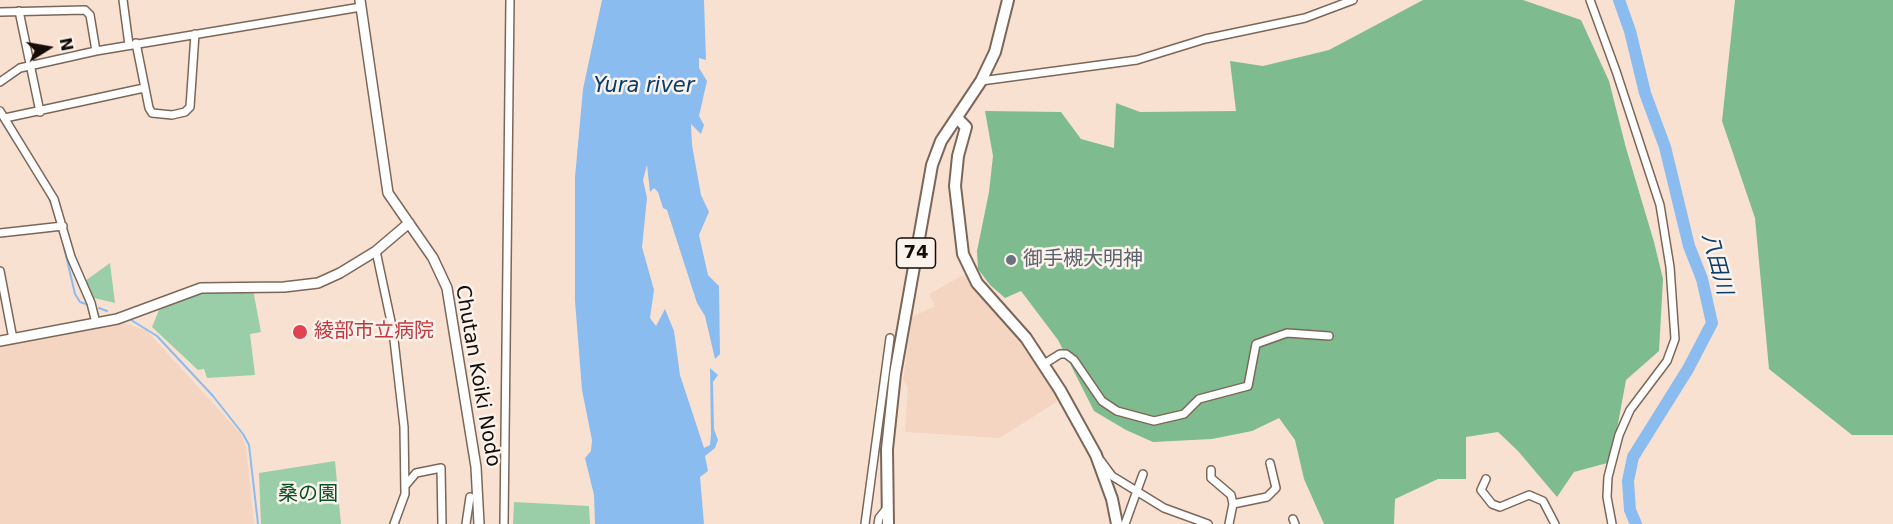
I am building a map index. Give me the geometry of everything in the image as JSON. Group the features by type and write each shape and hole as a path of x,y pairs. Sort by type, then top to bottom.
{"main road":[{"name":"74","path":"888,524 887,449 895,374 932,165 941,141 981,81 995,52 1008,0"},
{"name":"74","path":"957,118 966,127 958,156 955,186 963,254 977,283 1026,338 1044,364 1096,455 1109,491 1117,524"}],"street":[{"path":"123,0 132,44 152,113 172,115 188,110 195,34"},
{"path":"504,524 510,0"},
{"path":"981,81 1137,60 1204,39 1305,18 1353,0"},
{"path":"1590,0 1660,205 1670,267 1675,339 1667,361 1630,410 1618,435 1608,477 1607,497 1612,524"},
{"path":"0,82 20,68 30,65 132,44 360,3"},
{"name":"Chutan Koiki Nodo","path":"360,3 388,193 434,258 447,288 476,467 479,524"},
{"path":"0,12 84,10 90,15 96,51"},
{"path":"18,11 40,112"},
{"path":"5,118 144,88"},
{"path":"0,111 54,199 71,256 91,303 96,323"},
{"path":"0,341 117,319 201,288 284,287 318,283 340,273 376,250 409,223"},
{"path":"0,233 63,226"},
{"path":"376,250 393,331 404,427 405,486 394,524"},
{"path":"0,271 13,339"},
{"path":"1044,364 1060,354 1066,354 1074,360 1102,401 1117,411 1154,421 1184,414 1198,399 1248,387 1256,344 1287,333 1329,336"},
{"path":"865,524 891,338"},
{"path":"1096,455 1112,476 1137,492 1164,508 1208,524"},
{"path":"1233,504 1267,497 1276,488 1270,463"},
{"path":"405,486 416,473 441,468 442,524"},
{"path":"1211,470 1211,478 1232,495 1233,504 1229,524"},
{"path":"1125,524 1143,474"},
{"path":"1486,479 1481,490 1492,504 1500,507 1529,495 1543,501 1555,524"},
{"path":"466,524 470,497"},
{"path":"878,524 886,507"}],"shaded area":[{"path":"969,272 1022,337 1061,399 1000,438 905,432 908,388 903,380 912,317 935,306 929,294"},
{"path":"122,322 147,331 241,434 246,447 254,524 0,524 0,346"}],"green space":[{"path":"1423,0 1523,0 1581,20 1609,81 1663,279 1659,351 1626,380 1611,462 1574,472 1557,497 1518,451 1498,432 1466,437 1466,479 1438,479 1395,499 1394,524 1324,524 1304,479 1295,440 1279,418 1252,431 1212,439 1153,442 1126,430 1094,411 1058,340 1021,291 1005,298 990,285 978,269 977,251 989,192 993,156 985,111 1061,112 1081,139 1114,148 1116,103 1140,112 1236,111 1230,61 1263,66 1329,50"},
{"path":"1735,0 1893,0 1893,435 1852,435 1769,369 1755,218 1722,121"},
{"path":"110,263 115,303 94,298 85,281"},
{"path":"253,290 261,332 250,334 255,375 207,378 204,369 198,370 152,327 159,310 190,295 213,291"},
{"name":"桑の園","path":"335,461 341,524 261,524 259,473"},
{"path":"514,502 589,506 590,524 513,524"}],"water":[{"name":"Yura river","path":"602,0 704,0 706,60 699,58 699,68 707,81 699,116 704,125 701,134 691,124 692,145 701,195 709,212 699,235 708,275 719,286 720,354 715,359 705,316 697,303 667,210 663,208 658,192 654,188 650,192 647,165 643,180 647,198 642,247 654,290 650,318 656,326 665,309 674,331 680,375 704,448 710,445 711,434 710,368 718,375 713,382 714,429 718,440 715,448 705,456 708,471 700,477 704,524 595,524 594,495 585,458 591,451 592,440 582,390 575,301 575,177 583,89"}],"waterway":[{"name":"八田川","path":"1619,0 1630,31 1645,93 1665,147 1689,246 1702,279 1712,323 1688,369 1633,457 1628,481 1630,510 1636,524"},
{"path":"0,119 17,146"},
{"path":"47,194 53,208"},
{"path":"60,230 75,294 80,302 89,305"},
{"path":"99,308 107,311"},
{"path":"131,320 157,336 213,396 243,434 249,445 258,524"}],"place":[{"name":"御手槻大明神","path":"1011,260"},
{"name":"綾部市立病院","path":"300,332"}]}
